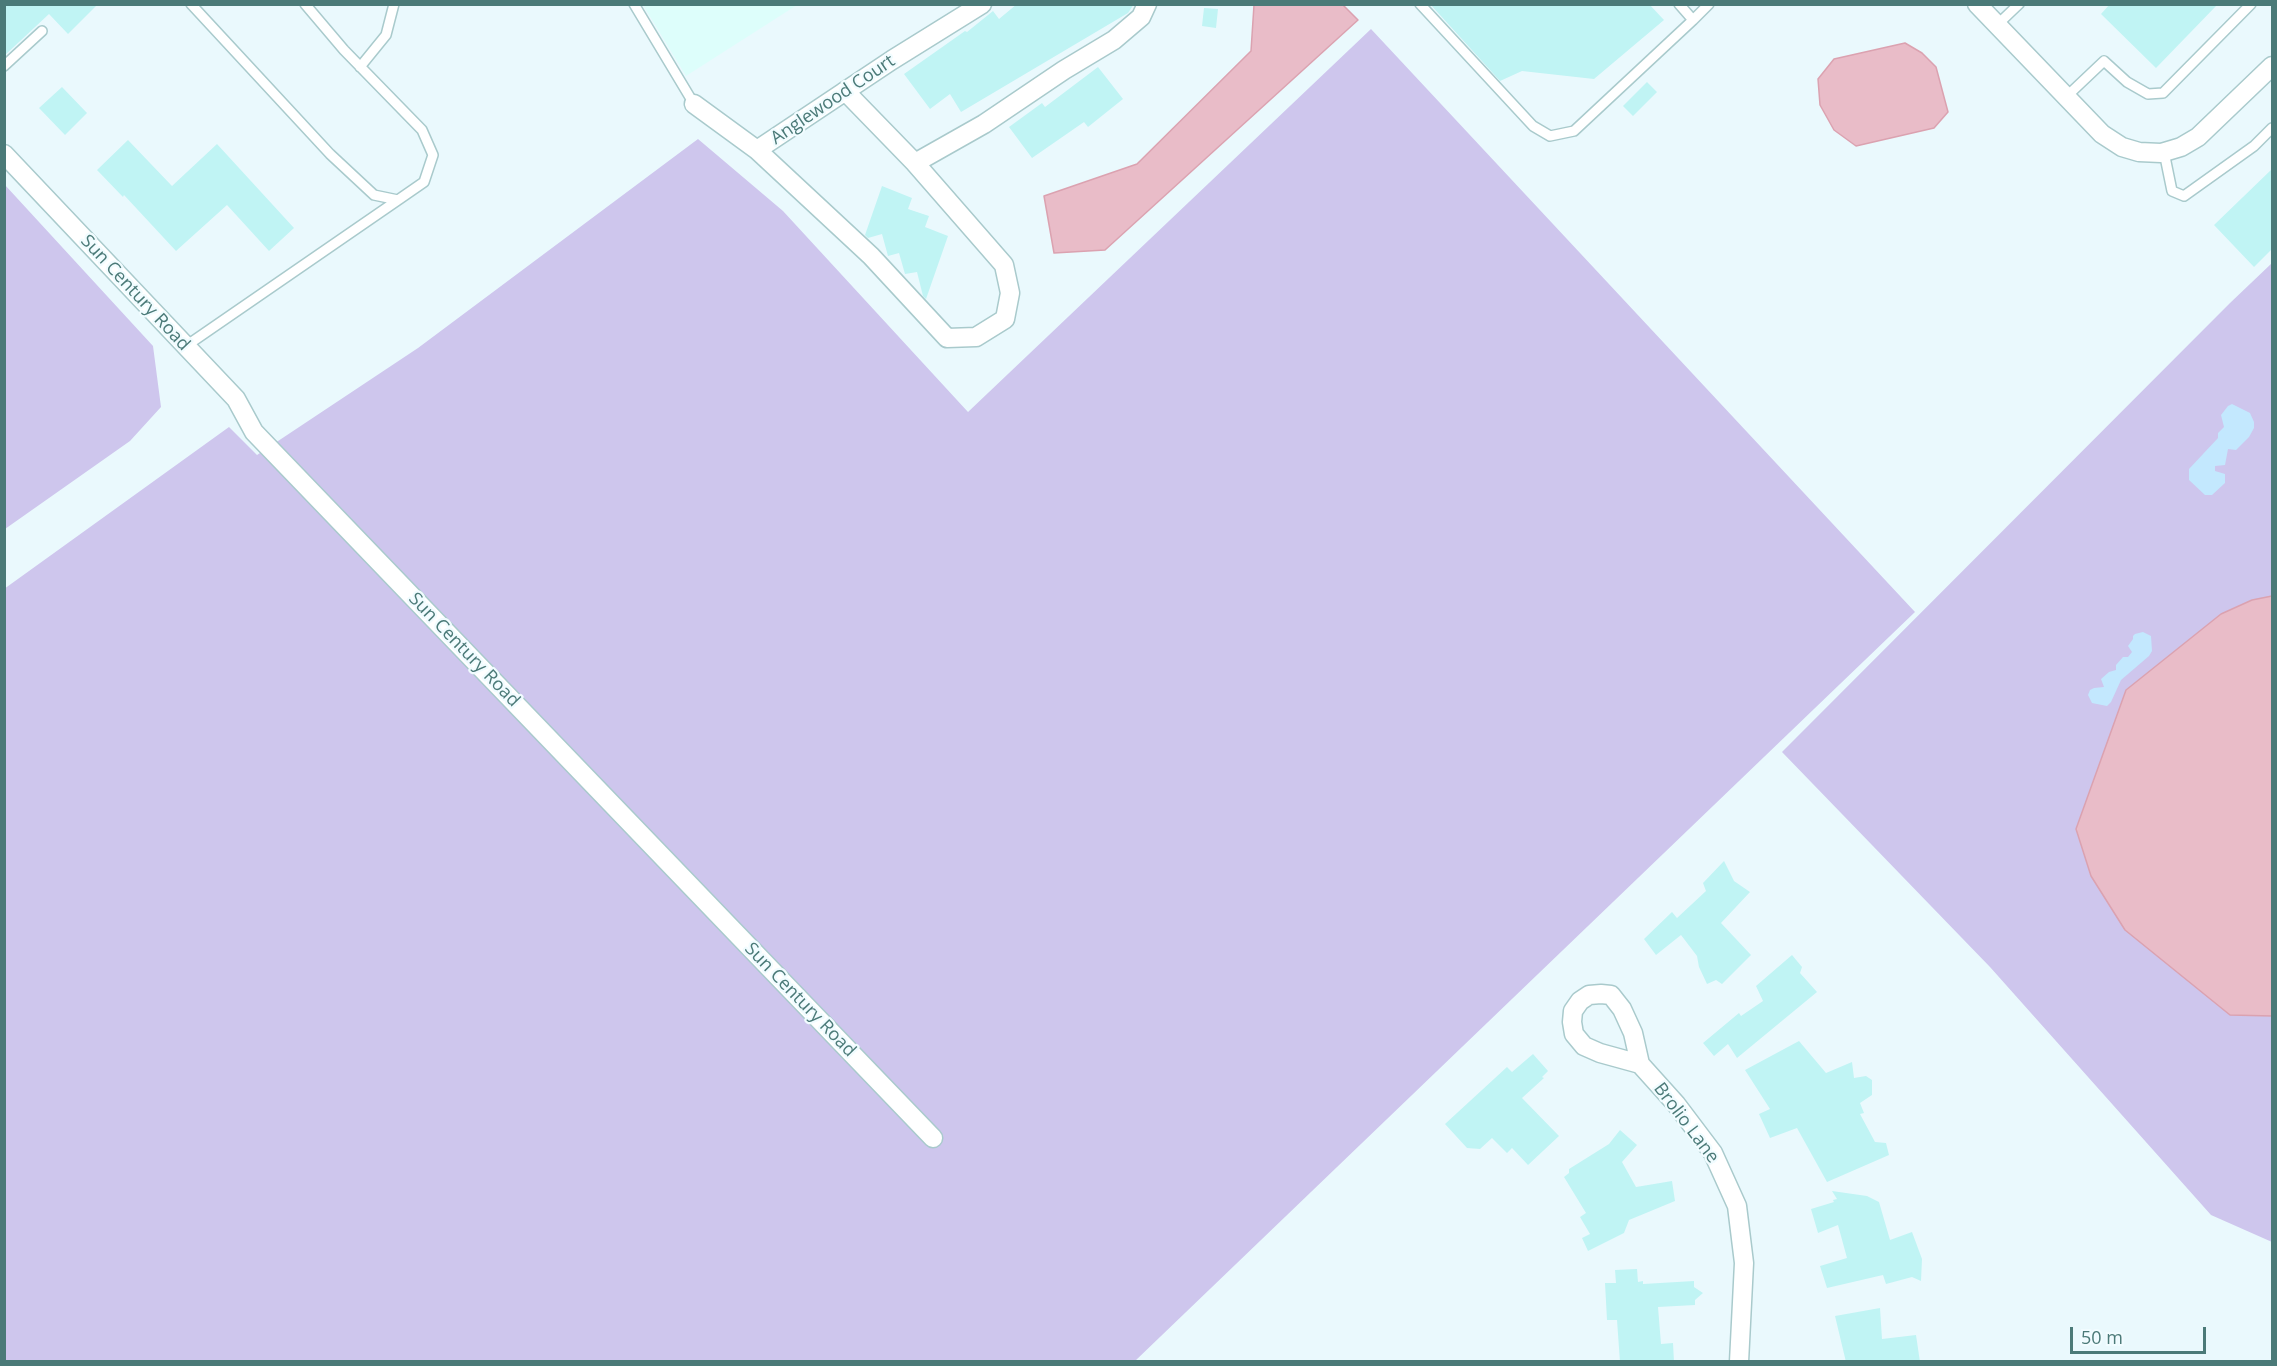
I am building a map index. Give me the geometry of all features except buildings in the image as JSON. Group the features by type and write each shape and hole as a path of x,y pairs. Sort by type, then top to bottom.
{"street":[{"name":"Anglewood Court","path":"694,104 757,150 844,91 982,4"},
{"path":"915,163 984,124 1064,70 1114,40 1141,17 1147,4"},
{"path":"1977,4 2102,134 2122,147 2139,152 2164,152 2181,147 2198,137 2272,66"},
{"path":"757,150 871,256 946,338 976,337 1005,318 1010,293 1004,266 915,163 844,91"},
{"name":"Sun Century Road","path":"4,154 236,399 254,432 933,1138"},
{"name":"Brolio Lane","path":"1640,1064 1676,1104 1713,1153 1737,1206 1744,1263 1739,1362"}],"lane":[{"path":"191,4 330,154 374,195 398,200"},
{"path":"186,346 424,182 434,155 422,130 360,67 305,4"},
{"path":"360,67 386,35 394,4"},
{"name":"Anglewood Court","path":"634,4 694,104"},
{"path":"1420,4 1533,126 1550,136 1574,131 1709,4"},
{"path":"1679,4 1693,20"},
{"path":"1997,26 2019,4"},
{"path":"2066,97 2104,61 2127,82 2148,94 2163,93 2251,4"},
{"path":"4,66 42,31"},
{"path":"2164,152 2172,191 2184,196 2254,146 2272,128"}],"shaded area":[{"path":"643,5 797,5 686,76"},
{"path":"1254,5 1343,5 1358,20 1105,250 1054,253 1044,196 1137,164 1251,51"},
{"path":"1371,29 1915,612 1135,1361 5,1362 4,589 229,427 257,455 418,348 698,139 783,211 968,412"},
{"path":"1905,43 1922,53 1936,67 1948,112 1934,128 1856,146 1834,130 1820,105 1818,79 1834,59"},
{"path":"5,185 153,346 161,407 130,441 5,529"},
{"path":"2272,263 2272,1242 2211,1215 1990,967 1782,752"},
{"path":"2272,596 2272,1016 2230,1015 2125,930 2091,876 2076,829 2126,690 2221,614 2252,600"}],"sand":[{"path":"2232,404 2250,413 2254,428 2249,437 2236,450 2228,449 2225,465 2215,466 2215,471 2225,474 2225,483 2212,495 2205,495 2189,480 2189,469 2218,438 2218,433 2224,427 2221,415"},
{"path":"2143,632 2151,636 2152,651 2149,656 2121,680 2107,706 2092,703 2088,695 2090,690 2104,687 2101,679 2109,672 2116,670 2116,665 2123,657 2128,657 2132,652 2128,646 2133,636"}]}
